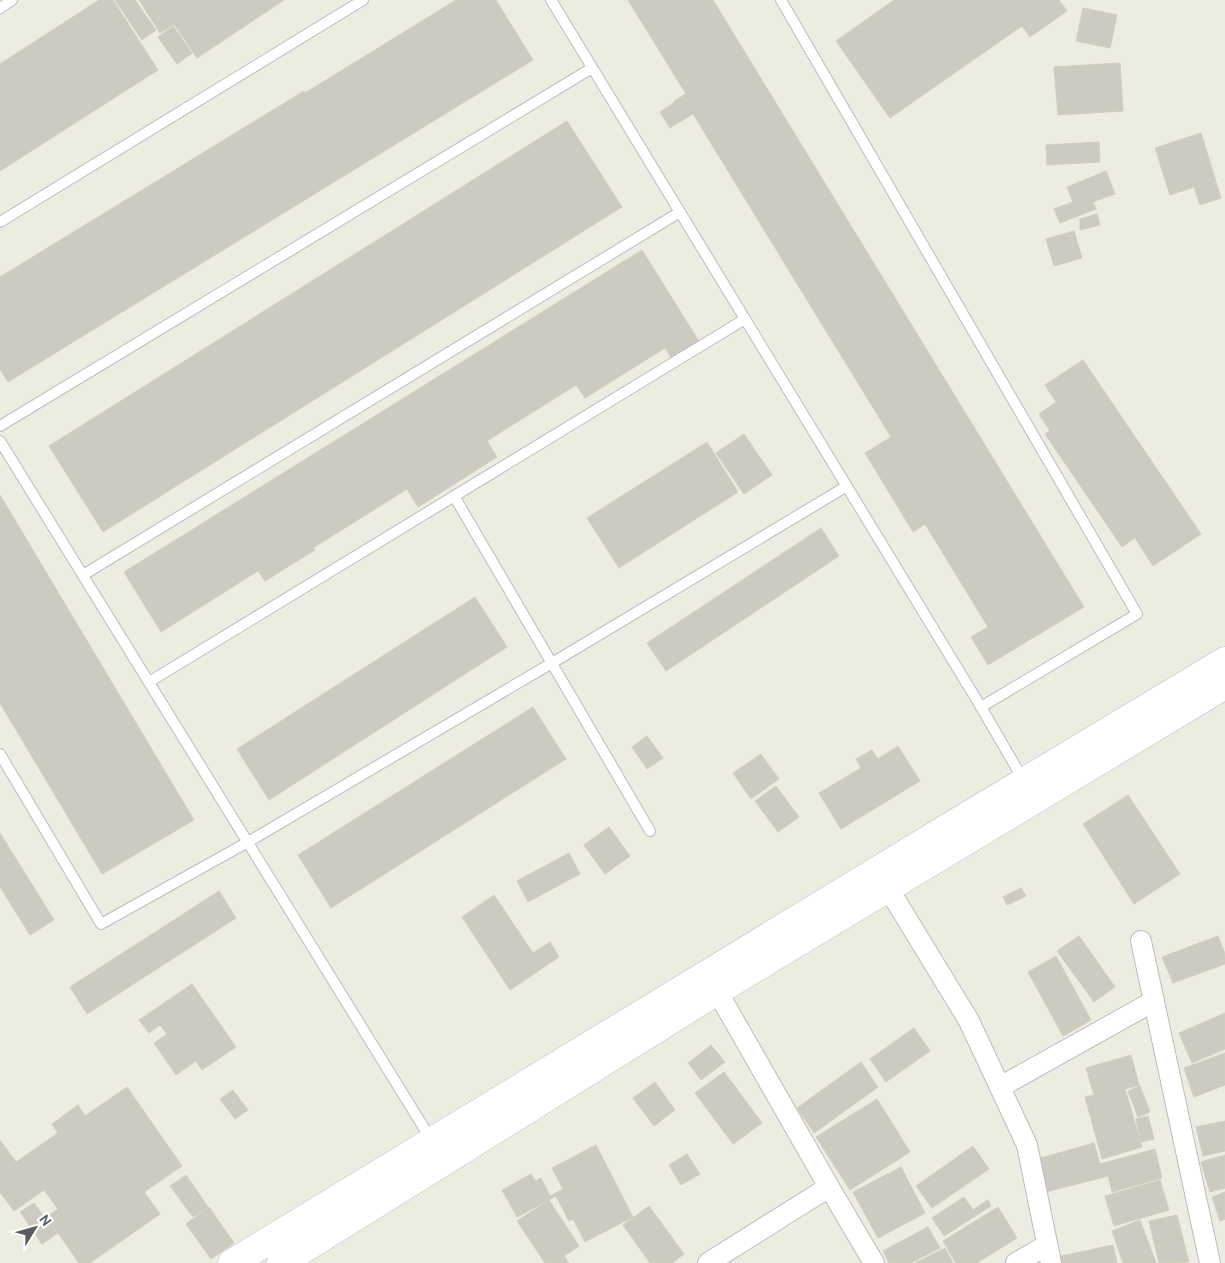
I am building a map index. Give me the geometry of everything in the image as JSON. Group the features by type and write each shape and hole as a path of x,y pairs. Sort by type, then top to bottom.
{"street":[{"path":"281,1263 438,1151 1024,781 1219,685"},
{"path":"232,1263 438,1151 717,991 1219,685"},
{"path":"888,888 969,1021 1027,1145 1049,1254 1016,1263"},
{"path":"1141,941 1210,1263"},
{"path":"717,991 874,1263"},
{"path":"1000,1087 1154,1001"},
{"path":"708,1263 829,1187"}],"lane":[{"path":"0,8 12,0"},
{"path":"0,222 364,0"},
{"path":"551,0 981,706 1024,781"},
{"path":"781,0 1137,614 981,706"},
{"path":"0,426 592,68"},
{"path":"82,575 680,212"},
{"path":"149,682 745,319"},
{"path":"0,441 438,1151"},
{"path":"0,754 101,924 248,842 847,486"},
{"path":"454,496 650,830"}],"building":[{"path":"99,0 113,0 158,70 0,171 0,64"},
{"path":"115,0 135,0 156,30 142,40"},
{"path":"139,0 284,0 197,58 174,24 160,33"},
{"path":"456,0 496,0 533,60 8,382 0,369 0,277"},
{"path":"628,0 713,0 1084,607 988,665 971,637 988,627 925,524 913,532 865,453 891,437 693,114 670,128 660,112 686,94"},
{"path":"894,0 1059,0 1067,11 1030,37 1022,26 890,118 836,41"},
{"path":"1083,8 1117,15 1110,48 1076,41"},
{"path":"173,26 192,53 177,64 158,37"},
{"path":"1120,63 1123,111 1058,115 1054,67"},
{"path":"567,121 622,207 103,532 49,446"},
{"path":"1201,133 1221,198 1200,205 1194,187 1170,195 1155,148"},
{"path":"1099,142 1100,162 1047,165 1046,145"},
{"path":"1106,171 1115,194 1093,202 1096,209 1060,223 1054,209 1073,202 1067,187"},
{"path":"1097,214 1100,225 1080,230 1080,219"},
{"path":"1074,231 1082,258 1054,266 1046,239"},
{"path":"642,250 700,343 673,360 665,348 585,398 576,385 487,441 497,457 418,507 407,489 313,548 315,550 265,581 258,571 161,632 124,572"},
{"path":"1083,360 1201,534 1153,566 1135,538 1122,547 1045,434 1050,431 1039,414 1056,402 1045,385"},
{"path":"744,434 772,475 744,494 716,453"},
{"path":"707,442 738,492 619,568 587,518"},
{"path":"0,495 194,820 102,874 0,703"},
{"path":"821,528 839,556 666,671 647,643"},
{"path":"475,597 507,647 269,800 237,749"},
{"path":"533,707 566,759 331,908 298,855"},
{"path":"647,736 663,758 647,769 632,747"},
{"path":"898,746 920,781 841,829 819,793 861,768 856,759 872,750 878,759"},
{"path":"761,754 779,779 751,799 733,773"},
{"path":"776,786 799,817 778,832 755,801"},
{"path":"1128,795 1180,874 1134,904 1083,824"},
{"path":"609,827 630,856 605,874 584,845"},
{"path":"0,833 54,920 30,935 0,887"},
{"path":"569,853 580,874 528,902 517,881"},
{"path":"1021,888 1026,896 1007,905 1003,897"},
{"path":"219,891 236,918 87,1014 70,987"},
{"path":"494,895 533,953 550,942 559,957 510,990 462,917"},
{"path":"1079,936 1115,987 1094,1002 1057,951"},
{"path":"1218,936 1225,954 1225,964 1173,983 1162,957"},
{"path":"1056,956 1091,1020 1063,1036 1028,972"},
{"path":"192,984 236,1047 202,1070 196,1061 176,1075 154,1043 167,1034 160,1025 149,1033 139,1020"},
{"path":"1225,1013 1225,1049 1192,1063 1179,1033"},
{"path":"914,1028 930,1051 886,1082 870,1059"},
{"path":"711,1045 725,1062 701,1080 688,1063"},
{"path":"1225,1053 1225,1085 1194,1097 1184,1068"},
{"path":"1131,1055 1139,1085 1125,1089 1142,1147 1102,1159 1085,1097 1094,1095 1086,1068"},
{"path":"861,1062 878,1087 814,1133 797,1108"},
{"path":"724,1072 762,1123 733,1144 695,1093"},
{"path":"655,1082 675,1110 654,1126 633,1098"},
{"path":"1140,1086 1150,1112 1138,1117 1128,1091"},
{"path":"127,1087 182,1166 144,1192 160,1214 90,1263 79,1263 58,1233 42,1244 20,1212 34,1203 45,1218 58,1209 44,1190 14,1211 0,1192 0,1140 16,1162 58,1133 52,1124 78,1105 85,1116"},
{"path":"233,1090 248,1110 235,1119 220,1099"},
{"path":"877,1099 910,1152 850,1190 816,1137"},
{"path":"1148,1116 1154,1139 1141,1142 1136,1119"},
{"path":"1225,1121 1225,1151 1203,1156 1196,1127"},
{"path":"1094,1143 1100,1164 1155,1149 1162,1178 1112,1192 1108,1176 1046,1192 1037,1159"},
{"path":"596,1145 633,1217 585,1242 573,1219 569,1221 556,1196 517,1217 502,1190 531,1174 535,1181 541,1178 550,1196 563,1189 552,1168"},
{"path":"973,1146 989,1169 932,1208 916,1186"},
{"path":"687,1154 700,1174 681,1185 669,1165"},
{"path":"1225,1155 1225,1188 1210,1192 1201,1162"},
{"path":"901,1167 925,1213 878,1238 853,1192"},
{"path":"186,1175 208,1207 193,1217 170,1186"},
{"path":"1160,1180 1169,1210 1114,1226 1105,1196"},
{"path":"1225,1192 1225,1219 1220,1221 1212,1197"},
{"path":"964,1197 973,1210 988,1200 991,1206 944,1236 932,1218"},
{"path":"549,1200 579,1246 564,1256 569,1263 545,1263 517,1221"},
{"path":"649,1206 684,1254 672,1263 650,1263 623,1225"},
{"path":"209,1207 234,1243 211,1259 186,1224"},
{"path":"998,1207 1017,1238 977,1263 956,1263 943,1241"},
{"path":"1177,1215 1189,1262 1159,1263 1149,1221"},
{"path":"1140,1220 1156,1263 1123,1263 1112,1231"},
{"path":"928,1227 940,1248 911,1263 889,1263 883,1251"},
{"path":"1113,1245 1117,1263 1058,1263 1057,1257"},
{"path":"945,1248 953,1263 915,1263"}]}
